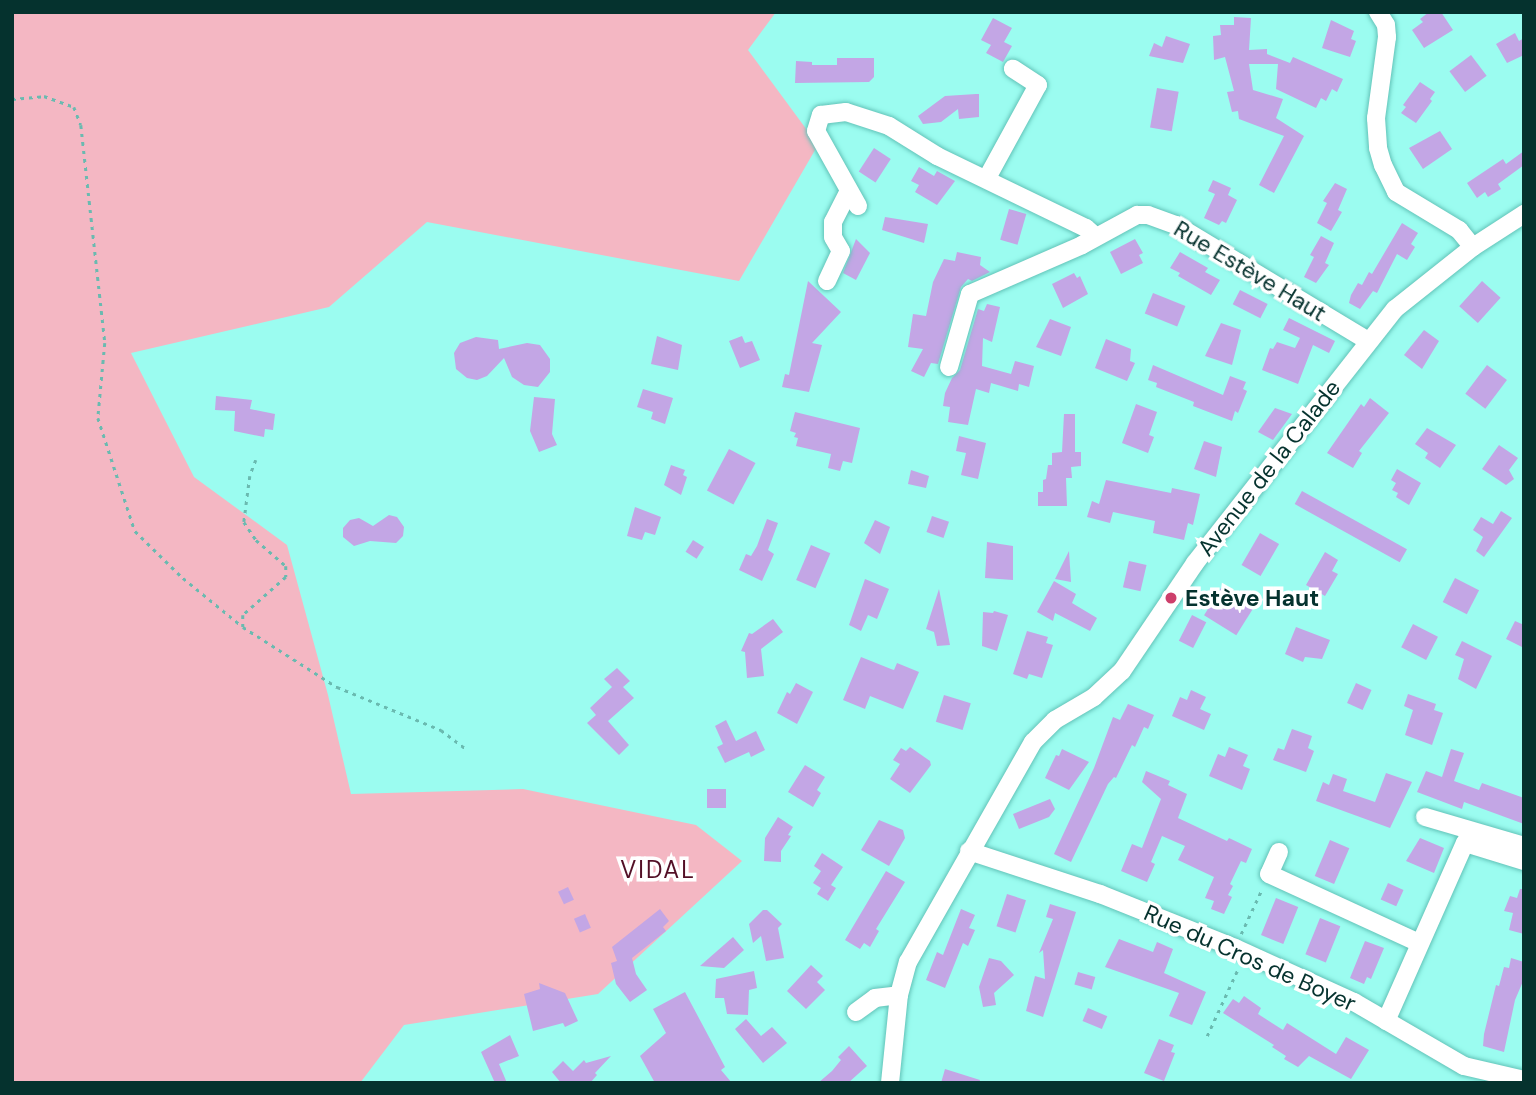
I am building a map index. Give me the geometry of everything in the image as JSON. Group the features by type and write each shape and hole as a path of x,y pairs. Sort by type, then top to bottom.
{"street":[{"path":"1378,12 1386,25 1387,37 1376,118 1378,148 1383,165 1396,192 1459,230 1473,247"},
{"path":"987,178 1038,85 1013,69"},
{"path":"827,281 841,251 833,237 833,222 854,198 816,131 821,115 846,111 864,116 1086,228 1096,237"},
{"name":"Avenue de la Calade","path":"890,1083 899,995 908,962 1033,742 1055,720 1094,697 1122,671 1195,564 1395,309 1473,247 1524,214"},
{"name":"Rue Estève Haut","path":"949,367 970,294 1096,237 1137,215 1159,218 1368,341"},
{"path":"1425,817 1524,861"},
{"path":"1467,836 1524,846"},
{"path":"1386,1021 1467,836"},
{"name":"Rue du Cros de Boyer","path":"969,851 1100,894 1240,950 1354,1002 1464,1066 1524,1080"},
{"path":"1279,852 1269,874 1419,943"},
{"path":"856,1012 875,998 899,995"}],"path":[{"path":"12,99 44,96 74,107 81,125 104,343 98,418 135,531 183,578 243,627 337,687 440,730 466,749"},
{"path":"243,627 243,615 286,578 286,566 256,540 244,522 250,477 256,460"},
{"path":"1207,1036 1269,874"}],"shaded area":[{"path":"12,12 776,12 748,50 818,145 739,281 427,222 329,307 131,353 194,477 287,545 328,695 351,794 523,789 696,825 742,861 598,994 404,1025 360,1083 12,1083"}],"building":[{"path":"1429,12 1441,12 1453,30 1424,48 1412,30 1423,22 1420,19"},
{"path":"1234,17 1251,18 1249,50 1267,49 1267,54 1290,63 1293,57 1343,79 1337,92 1332,89 1326,101 1321,98 1316,108 1276,89 1278,64 1249,64 1253,90 1283,99 1276,118 1304,136 1274,193 1259,185 1284,136 1239,119 1238,111 1232,112 1227,92 1234,91 1225,57 1214,60 1213,36 1221,35 1220,25 1234,25"},
{"path":"993,18 1012,28 1004,42 1012,46 1003,62 986,53 991,45 981,40"},
{"path":"1331,20 1354,31 1351,39 1356,41 1350,57 1322,48"},
{"path":"1515,33 1519,41 1524,38 1524,55 1507,63 1496,44"},
{"path":"1166,36 1190,44 1183,63 1149,56 1154,43 1162,47"},
{"path":"1471,55 1487,76 1465,92 1449,71"},
{"path":"837,58 874,58 874,77 869,82 795,83 796,61 812,62 812,65 837,65"},
{"path":"1420,82 1435,92 1430,99 1432,101 1416,123 1401,113 1406,107 1403,105"},
{"path":"1157,88 1179,92 1172,131 1150,127"},
{"path":"979,94 979,117 959,119 958,109 941,122 923,124 918,116 945,96"},
{"path":"1440,131 1452,149 1423,169 1409,148"},
{"path":"874,148 891,159 876,182 859,171"},
{"path":"1524,151 1524,165 1498,184 1501,189 1488,197 1485,192 1477,198 1467,183 1503,159 1506,164"},
{"path":"919,167 934,176 937,171 955,181 937,205 915,192 919,185 911,181"},
{"path":"1213,180 1231,188 1228,195 1237,200 1226,223 1222,221 1219,225 1204,218 1215,194 1208,191"},
{"path":"1335,183 1347,189 1338,210 1342,212 1331,231 1317,223 1327,203 1323,201"},
{"path":"1009,209 1026,214 1017,245 1000,240"},
{"path":"885,217 928,224 924,243 882,230"},
{"path":"1402,223 1418,233 1411,244 1415,247 1407,260 1397,254 1377,293 1373,291 1360,309 1349,303 1358,283 1362,285 1369,272 1372,274"},
{"path":"1321,236 1334,243 1325,263 1329,265 1316,283 1304,277 1314,257 1310,255"},
{"path":"856,239 870,253 856,280 843,273"},
{"path":"1135,239 1143,253 1139,255 1143,263 1121,274 1110,252"},
{"path":"957,252 981,257 980,265 990,272 972,281 968,279 961,287 938,364 931,363 924,377 911,371 923,349 908,347 913,314 926,316 933,282 944,259 955,261"},
{"path":"1180,252 1208,268 1205,272 1220,280 1211,295 1178,276 1180,273 1170,268"},
{"path":"1074,273 1077,278 1080,276 1088,294 1063,308 1052,284"},
{"path":"808,281 841,312 812,343 822,345 809,392 782,387 785,374 789,375"},
{"path":"1482,281 1501,298 1478,323 1459,306"},
{"path":"1240,290 1268,304 1260,318 1233,304"},
{"path":"1153,293 1185,306 1177,327 1145,313"},
{"path":"987,304 1000,307 992,342 983,338 982,366 1011,374 1015,361 1034,366 1029,387 1019,384 1018,391 991,383 989,393 976,389 968,425 948,422 950,407 943,406 945,393 952,378 960,370 978,309 984,311"},
{"path":"1289,318 1335,341 1329,353 1313,345 1298,384 1262,370 1270,348 1273,349 1277,342 1295,348 1300,338 1283,330"},
{"path":"1050,319 1071,327 1061,356 1036,347"},
{"path":"1221,323 1241,330 1232,365 1205,356"},
{"path":"1424,330 1439,341 1422,369 1404,355"},
{"path":"657,336 682,345 678,370 651,364"},
{"path":"742,336 745,343 752,341 760,360 740,368 729,341"},
{"path":"476,337 498,340 499,349 527,343 540,345 550,359 550,372 538,387 524,385 512,377 504,358 487,376 477,380 467,378 456,369 454,353 460,343"},
{"path":"1106,339 1131,349 1130,361 1135,363 1127,381 1095,368"},
{"path":"1153,365 1223,395 1230,376 1246,382 1243,389 1247,391 1238,413 1235,411 1232,421 1193,406 1194,402 1156,387 1157,383 1148,380"},
{"path":"1487,365 1507,380 1485,409 1465,394"},
{"path":"643,389 673,398 665,424 651,419 653,412 637,407"},
{"path":"216,396 252,400 250,409 275,414 273,430 265,429 264,437 234,431 235,411 215,410"},
{"path":"534,397 555,399 552,434 557,445 539,452 530,431"},
{"path":"1370,398 1389,413 1359,451 1362,453 1353,468 1327,453 1361,404 1364,407"},
{"path":"1136,404 1157,412 1149,435 1154,437 1148,453 1122,443"},
{"path":"1275,408 1292,414 1273,440 1258,432"},
{"path":"795,412 860,428 852,463 843,461 840,471 828,468 831,454 796,446 796,433 790,431"},
{"path":"1064,414 1075,414 1075,452 1081,452 1081,466 1071,467 1072,478 1066,478 1067,506 1038,506 1038,492 1043,492 1043,480 1046,479 1048,465 1052,465 1052,453 1062,452"},
{"path":"1427,428 1456,445 1440,468 1425,458 1428,453 1415,444"},
{"path":"959,436 986,443 978,479 961,475 966,453 956,451"},
{"path":"1204,441 1222,447 1216,477 1194,469"},
{"path":"1499,445 1518,458 1509,470 1514,479 1506,485 1482,469"},
{"path":"729,449 755,463 733,505 707,490"},
{"path":"671,465 685,470 683,475 687,477 681,495 664,485"},
{"path":"1397,469 1421,483 1409,505 1396,497 1398,493 1392,490 1396,483 1391,480"},
{"path":"911,470 929,476 926,488 908,484"},
{"path":"1106,480 1171,493 1172,488 1200,494 1193,525 1188,523 1184,540 1153,533 1155,521 1113,512 1110,523 1087,517 1092,501 1099,504"},
{"path":"1302,491 1407,549 1400,562 1295,504"},
{"path":"635,507 661,517 655,535 645,532 642,540 627,536"},
{"path":"1501,511 1512,518 1484,557 1476,551 1483,537 1473,530 1481,517 1493,524"},
{"path":"389,515 397,517 404,527 403,536 396,543 370,541 354,546 343,537 343,528 350,520 359,518 373,526"},
{"path":"932,516 949,522 943,538 926,532"},
{"path":"767,519 778,523 768,550 774,554 762,581 739,570 746,554 751,556 757,546"},
{"path":"875,520 890,527 880,554 864,543"},
{"path":"1260,533 1279,544 1261,576 1242,565"},
{"path":"693,540 704,547 697,559 686,552"},
{"path":"987,542 1013,546 1013,580 985,578"},
{"path":"811,545 830,553 815,588 796,580"},
{"path":"1069,551 1071,582 1055,579"},
{"path":"1325,552 1338,560 1332,571 1338,574 1325,596 1306,585"},
{"path":"1129,561 1147,565 1140,591 1123,587"},
{"path":"1455,578 1479,590 1467,614 1443,602"},
{"path":"865,579 889,589 877,619 868,615 861,631 849,625"},
{"path":"1054,581 1076,594 1072,603 1097,618 1090,631 1055,613 1053,621 1037,612"},
{"path":"1221,588 1253,608 1236,635 1204,615"},
{"path":"939,589 950,645 937,646 934,632 926,629"},
{"path":"994,611 1008,615 997,651 982,646 983,612"},
{"path":"1192,615 1206,622 1193,648 1179,641"},
{"path":"773,619 783,632 761,649 764,676 747,678 745,652 741,651 749,633 752,634"},
{"path":"1515,621 1524,625 1524,648 1506,639"},
{"path":"1413,624 1438,637 1426,660 1401,647"},
{"path":"1296,627 1330,640 1322,659 1305,657 1303,662 1285,654"},
{"path":"1027,631 1048,637 1046,643 1053,645 1042,678 1029,674 1027,679 1013,674"},
{"path":"1462,641 1492,656 1476,689 1458,679 1464,659 1455,655"},
{"path":"861,657 894,670 897,663 919,672 903,709 870,696 865,709 843,700"},
{"path":"617,668 630,681 623,687 634,698 608,721 629,745 619,755 587,723 596,715 590,708 612,687 604,679"},
{"path":"796,683 813,692 797,724 777,713 787,692 790,694"},
{"path":"1356,683 1372,690 1363,710 1347,703"},
{"path":"1191,690 1206,697 1200,709 1211,714 1204,730 1172,716 1180,697 1187,700"},
{"path":"1408,694 1436,704 1434,710 1443,713 1432,745 1405,735 1413,710 1404,706"},
{"path":"944,695 971,703 963,730 936,722"},
{"path":"1128,704 1154,715 1148,729 1144,727 1135,747 1132,745 1116,778 1108,784 1071,862 1054,854 1094,768 1113,717 1120,720"},
{"path":"726,720 736,741 756,731 765,750 751,757 749,752 725,763 717,747 723,744 715,726"},
{"path":"1292,729 1312,736 1308,748 1314,751 1306,772 1273,760 1278,748 1284,750"},
{"path":"910,747 930,761 931,765 910,793 890,779 900,764 893,760 901,748 906,751"},
{"path":"1229,747 1248,755 1243,766 1250,769 1242,790 1209,776 1218,754 1225,757"},
{"path":"1062,749 1089,762 1069,790 1045,778 1056,755 1059,756"},
{"path":"1451,749 1464,753 1454,781 1479,790 1482,783 1524,798 1524,824 1464,802 1462,809 1417,792 1426,771 1442,777"},
{"path":"805,765 825,777 817,790 821,793 813,807 788,792"},
{"path":"1146,771 1170,781 1168,785 1187,794 1178,818 1227,841 1229,838 1252,849 1246,863 1241,861 1230,884 1233,886 1228,895 1232,897 1224,914 1211,909 1214,901 1205,898 1214,877 1178,860 1185,846 1162,836 1151,862 1155,864 1147,882 1121,871 1132,844 1142,848 1161,799 1142,782"},
{"path":"1386,773 1412,782 1390,828 1316,801 1323,782 1329,785 1333,774 1347,779 1343,791 1375,802"},
{"path":"707,789 726,789 726,808 707,808"},
{"path":"1050,799 1055,809 1049,817 1019,829 1013,814"},
{"path":"778,817 793,827 788,835 791,836 781,851 781,862 764,861 765,838"},
{"path":"879,820 903,830 905,838 889,866 861,850"},
{"path":"1420,838 1444,848 1434,873 1406,861"},
{"path":"1330,840 1349,848 1334,884 1315,876"},
{"path":"822,853 843,867 831,885 836,888 828,901 817,894 821,888 813,883 821,871 814,866"},
{"path":"886,871 905,882 876,929 879,931 870,947 864,943 860,949 845,940"},
{"path":"1388,883 1404,890 1396,906 1381,899"},
{"path":"568,887 574,900 564,904 558,892"},
{"path":"1520,889 1524,889 1524,934 1509,930 1513,913 1504,911 1510,896 1517,898"},
{"path":"1007,894 1026,900 1016,933 996,926"},
{"path":"1276,898 1298,907 1283,944 1261,935"},
{"path":"1050,904 1076,912 1043,1017 1026,1011 1035,976 1045,979 1043,950 1039,953 1053,919 1046,917"},
{"path":"660,909 669,921 663,927 666,931 632,958 636,974 647,990 630,1002 616,984 611,963 617,961 612,947"},
{"path":"961,909 975,915 969,928 975,930 968,946 963,943 945,988 926,980 937,952 943,955"},
{"path":"763,910 767,910 782,924 778,928 784,958 766,961 761,936 753,943 749,924"},
{"path":"585,914 591,928 580,932 574,919"},
{"path":"1320,918 1340,926 1326,962 1305,954"},
{"path":"733,937 744,950 724,968 700,966"},
{"path":"1119,939 1153,952 1157,942 1173,949 1164,973 1206,992 1192,1025 1169,1016 1179,993 1105,967"},
{"path":"1365,941 1384,948 1371,979 1367,977 1364,984 1350,978"},
{"path":"989,958 1001,961 1014,975 994,993 996,1005 983,1007 979,987"},
{"path":"1511,958 1524,962 1524,979 1515,1000 1504,1052 1483,1046 1496,985 1499,986 1504,967 1509,968"},
{"path":"811,965 823,976 817,982 825,990 806,1009 787,991"},
{"path":"754,971 757,988 749,990 748,1015 727,1014 724,998 715,998 716,979"},
{"path":"1078,972 1095,977 1092,989 1074,984"},
{"path":"539,983 565,993 578,1021 565,1027 563,1023 533,1031 524,994 540,989"},
{"path":"685,992 725,1067 721,1070 732,1083 655,1083 640,1056 666,1033 653,1009"},
{"path":"1244,996 1261,1008 1258,1014 1283,1030 1287,1023 1336,1054 1346,1037 1369,1050 1351,1079 1309,1056 1298,1067 1284,1059 1286,1056 1272,1047 1274,1045 1223,1013 1233,999 1239,1003"},
{"path":"1088,1008 1107,1016 1102,1029 1083,1021"},
{"path":"746,1019 761,1036 772,1027 787,1043 763,1063 735,1029"},
{"path":"510,1035 519,1056 499,1064 507,1083 495,1083 481,1052"},
{"path":"1159,1039 1174,1045 1171,1052 1175,1053 1164,1081 1144,1073"},
{"path":"849,1046 867,1066 848,1083 818,1083 832,1071 841,1060 838,1057"},
{"path":"611,1056 595,1073 597,1075 590,1083 561,1083 552,1072 563,1061 573,1071 584,1060 586,1063"},
{"path":"945,1069 980,1080 979,1083 941,1083"}],"place":[{"name":"Estève Haut","path":"1171,598"}],"district":[{"name":"VIDAL","path":"658,870"}]}
